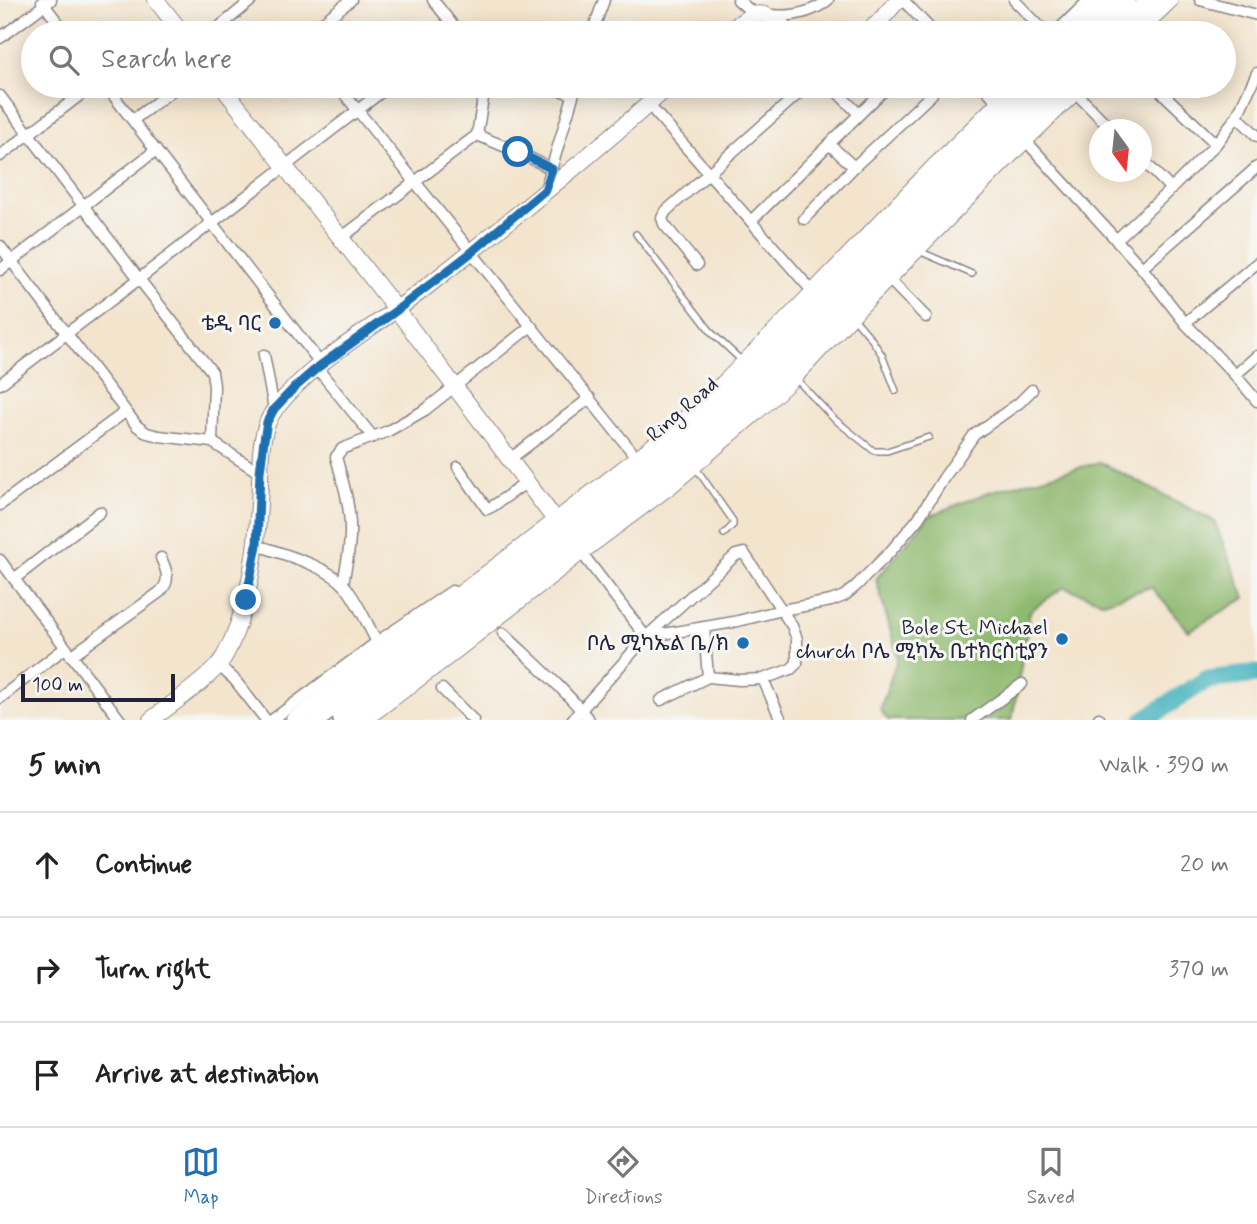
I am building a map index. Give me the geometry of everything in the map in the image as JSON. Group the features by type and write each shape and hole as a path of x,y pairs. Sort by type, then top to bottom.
{"highway":[{"path":"1105,21 1126,0"},
{"path":"1129,21 1151,0"},
{"name":"Ring Road","path":"343,720 471,614 501,579 664,456 713,414 759,371 836,288 1026,98"},
{"name":"Ring Road","path":"315,720 471,614 514,589 662,476 761,389 1003,142 1059,98"}],"street":[{"path":"156,0 173,21"},
{"path":"227,21 253,0"},
{"path":"324,21 351,0"},
{"path":"433,0 450,21"},
{"path":"596,21 604,0"},
{"path":"738,0 772,21"},
{"path":"749,21 761,14 786,16 803,13 828,0"},
{"path":"880,21 901,0 922,21"},
{"path":"1014,0 1034,21"},
{"path":"1067,21 1089,0"},
{"path":"1083,21 1105,0"},
{"path":"1148,21 1170,0"},
{"path":"1200,0 1257,15"},
{"path":"21,21 45,2 58,21"},
{"path":"0,38 21,21"},
{"path":"1116,240 1216,144 1237,116 1257,73"},
{"path":"0,96 212,372 212,442"},
{"path":"0,156 76,98"},
{"path":"116,98 373,437"},
{"path":"133,120 162,98"},
{"path":"232,98 397,310 556,521"},
{"path":"348,98 637,458"},
{"path":"0,384 373,98"},
{"path":"341,238 477,135 483,98"},
{"path":"545,190 573,98"},
{"path":"151,720 218,665 230,648 246,600 257,545 260,472 267,422 274,409 319,366 472,252 655,98"},
{"path":"697,265 664,224 662,218 666,211 794,98"},
{"path":"843,98 859,114"},
{"path":"751,221 876,98"},
{"path":"804,219 854,167 928,98"},
{"path":"294,720 671,432 744,363 999,98"},
{"path":"363,720 694,466 755,413 1063,98"},
{"path":"1082,98 1102,119"},
{"path":"1168,98 1216,144"},
{"path":"648,104 813,292"},
{"path":"1237,116 1257,136"},
{"path":"477,135 552,169"},
{"path":"1025,139 1142,268 1185,323 1257,401"},
{"path":"829,144 854,167"},
{"path":"0,270 156,150"},
{"path":"1142,268 1257,167"},
{"path":"1152,169 1171,189"},
{"path":"0,246 136,426 159,436 212,442 260,472"},
{"path":"1185,323 1257,263"},
{"path":"888,278 926,317"},
{"path":"343,583 350,518 336,457 342,449 404,424 425,410 531,326"},
{"path":"264,355 274,409"},
{"path":"1235,375 1257,356"},
{"path":"646,637 704,628 844,596 918,519 974,435 1019,403 1032,390"},
{"path":"510,459 590,398"},
{"path":"0,505 125,412"},
{"path":"458,467 486,509 527,482"},
{"path":"14,579 100,512"},
{"path":"257,545 323,569 343,583 377,642"},
{"path":"272,720 377,642 477,574 517,551"},
{"path":"581,552 646,637"},
{"path":"572,720 646,637 736,555 744,553 792,626 797,639 797,663 791,669 763,679 708,677 662,700"},
{"path":"0,698 166,587 167,571 161,558"},
{"path":"0,560 120,720"},
{"path":"704,628 708,677"},
{"path":"503,633 589,720"},
{"path":"218,665 234,679 266,720"},
{"path":"763,679 781,720"},
{"path":"972,720 1022,684"},
{"path":"442,689 473,720"}],"lane":[{"path":"636,234 712,333 744,363"},
{"path":"916,250 972,274"},
{"path":"852,315 882,355 896,391"},
{"path":"793,377 833,418 874,451 887,451 929,437"},
{"path":"694,466 733,521 733,525 724,534"}],"green space":[{"path":"1100,462 1214,521 1245,598 1189,631 1151,587 1104,602 1064,587 1030,611 1012,720 888,720 880,710 898,657 876,579 929,516 989,492"}],"waterway":[{"path":"1144,720 1206,680 1257,674"}],"place":[{"name":"ቴዲ ባር","path":"275,323"},
{"name":"Bole St. Michael church ቦሌ ሚካኤ ቤተክርስቲያን","path":"1062,639"},
{"name":"ቦሌ ሚካኤል ቤ/ክ","path":"743,643"}],"route":[{"path":"246,600 257,545 264,440 267,422 274,409 317,368 472,252 545,190 552,169 518,152"}]}
